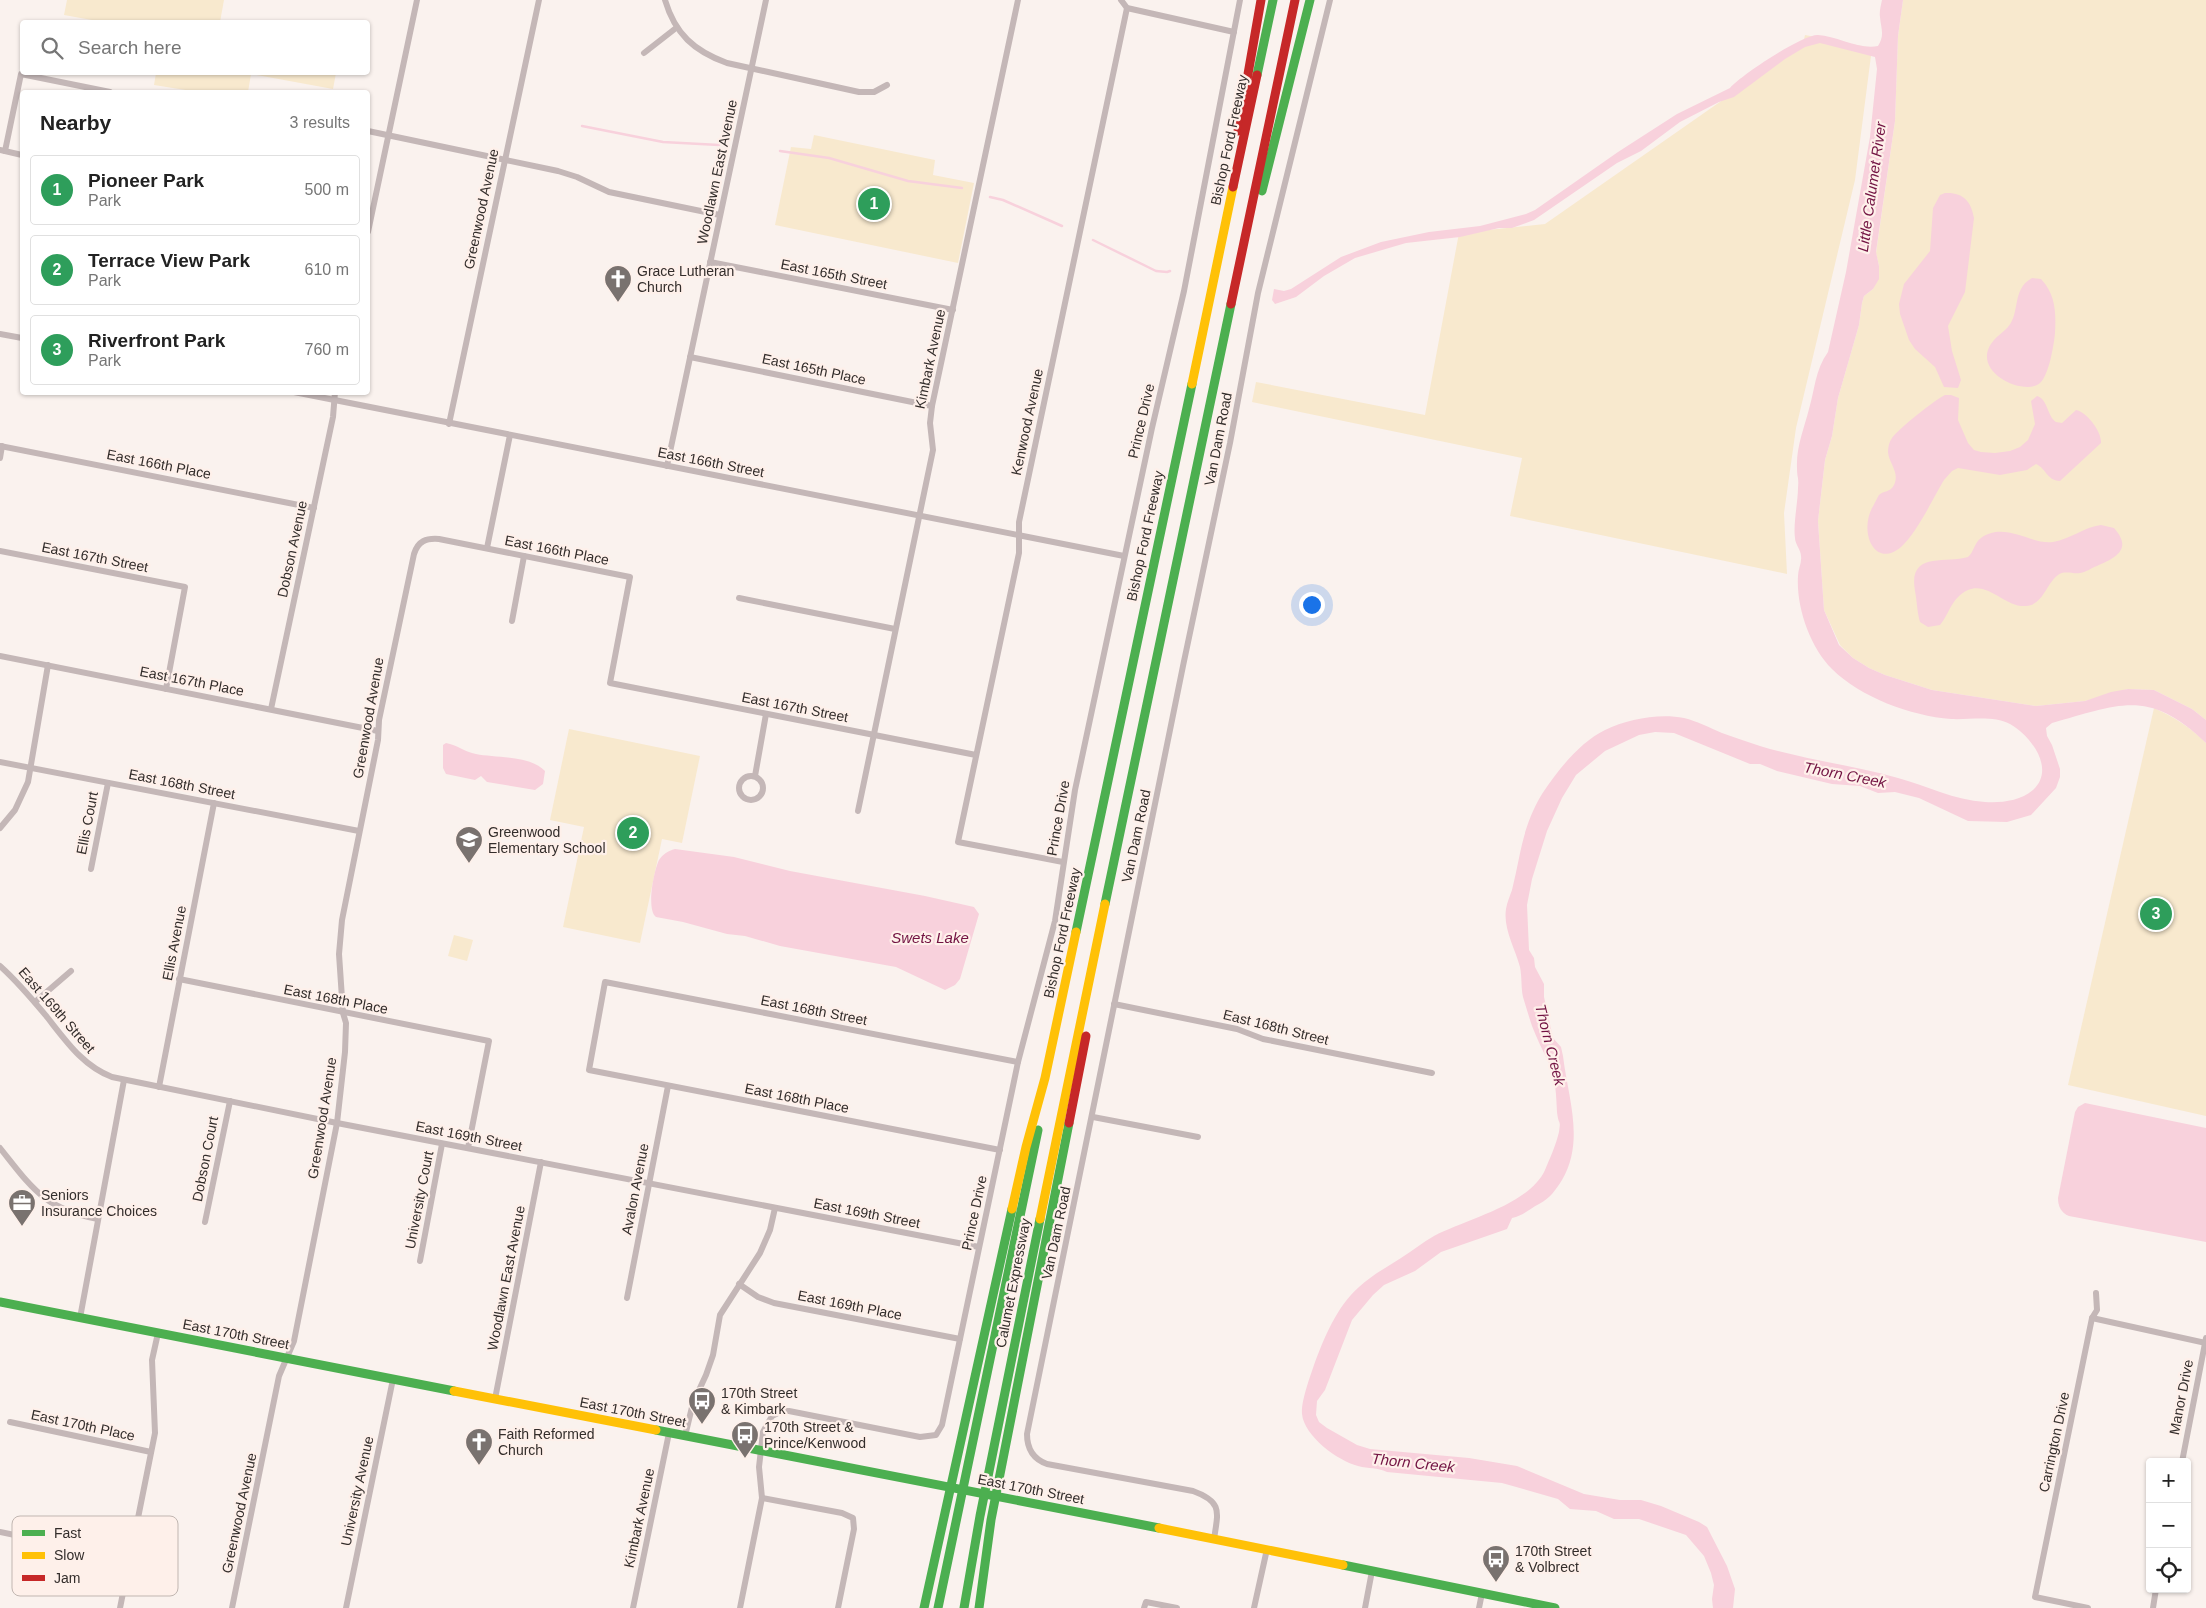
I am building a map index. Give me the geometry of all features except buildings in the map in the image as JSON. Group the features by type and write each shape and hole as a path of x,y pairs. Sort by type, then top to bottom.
{"main road":[{"path":"1233,185 1241,106 1261,0"},
{"name":"Bishop Ford Freeway","path":"1045,1078 1273,0"},
{"path":"979,1608 991,1520 1091,1012 1094,964 1295,0"},
{"path":"1247,233 1267,177 1296,50 1310,0"},
{"name":"Calumet Expressway","path":"964,1608 980,1516 1057,1133 1094,964"},
{"path":"924,1608 1026,1147 1045,1078"},
{"path":"938,1608 1034,1150 1045,1078"},
{"name":"East 170th Street","path":"0,1302 1267,1549 1555,1608"}],"street":[{"path":"370,222 417,0"},
{"name":"Greenwood Avenue","path":"449,424 539,0"},
{"path":"665,0 676,28 686,39 705,54 727,63 859,92 874,92 887,85"},
{"name":"Woodlawn East Avenue","path":"668,466 766,0"},
{"name":"Kimbark Avenue","path":"858,811 934,450 930,423 932,406 1018,0"},
{"path":"1121,0 1127,8 1234,32"},
{"name":"Prince Drive","path":"760,1451 768,1420 782,1411 796,1412 909,1436 926,1438 936,1435 940,1431 1018,1062 1054,921 1075,790 1124,556 1184,291 1240,0"},
{"name":"Van Dam Road","path":"1214,1539 1218,1508 1204,1495 1193,1491 1047,1464 1037,1459 1028,1447 1029,1427 1234,424 1258,293 1330,0"},
{"name":"Kenwood Avenue","path":"1063,862 958,842 1019,553 1019,518 1127,8"},
{"path":"644,53 676,28"},
{"path":"20,154 2,150 21,75"},
{"path":"26,75 100,90"},
{"path":"370,131 568,174 609,192 720,214"},
{"name":"East 165th Street","path":"710,262 953,310"},
{"path":"0,334 20,338"},
{"name":"East 165th Place","path":"690,357 932,406"},
{"name":"East 166th Street","path":"308,395 1124,556"},
{"name":"Dobson Avenue","path":"271,709 333,417 335,395"},
{"path":"487,548 510,436"},
{"path":"0,458 1,446"},
{"name":"East 166th Place","path":"1,446 314,508"},
{"name":"East 166th Place","path":"421,541 439,539 630,577 610,683"},
{"name":"Greenwood Avenue","path":"232,1608 279,1376 294,1341 337,1123 345,1052 346,1023 343,1014 339,954 341,929 379,720 414,554 421,541"},
{"name":"East 167th Street","path":"0,552 184,587 166,689"},
{"path":"512,621 524,556"},
{"path":"739,598 895,629"},
{"name":"East 167th Place","path":"0,656 378,731"},
{"path":"0,828 20,801 32,768 48,666"},
{"name":"East 167th Street","path":"610,683 976,755"},
{"path":"754,776 766,714"},
{"name":"East 168th Street","path":"0,762 359,831"},
{"name":"Ellis Court","path":"91,869 108,783"},
{"name":"Ellis Avenue","path":"159,1087 214,803"},
{"name":"East 169th Street","path":"0,966 16,980 87,1063 99,1072 124,1080 442,1144 649,1182 979,1247"},
{"path":"34,1002 71,971"},
{"name":"East 168th Place","path":"179,979 343,1014 489,1041 468,1148"},
{"name":"East 168th Street","path":"589,1070 605,982 1018,1062"},
{"name":"East 168th Street","path":"1114,1004 1237,1029 1263,1039 1432,1073"},
{"name":"East 168th Place","path":"589,1070 1000,1150"},
{"path":"80,1318 124,1080"},
{"name":"Avalon Avenue","path":"627,1298 668,1086"},
{"name":"Dobson Court","path":"206,1222 230,1101"},
{"path":"1093,1117 1198,1137"},
{"name":"University Court","path":"420,1261 442,1144"},
{"path":"0,1148 28,1183 48,1201 68,1212 98,1219"},
{"name":"Woodlawn East Avenue","path":"495,1399 541,1162"},
{"path":"685,1436 693,1403 713,1355 720,1315 765,1244 775,1208"},
{"name":"East 169th Place","path":"739,1284 774,1303 960,1339"},
{"name":"Carrington Drive","path":"2088,1608 2035,1597 2092,1318 2097,1310 2096,1293"},
{"path":"2092,1318 2206,1341"},
{"path":"138,1516 156,1425 152,1360 158,1333"},
{"name":"Manor Drive","path":"2183,1458 2206,1341"},
{"name":"University Avenue","path":"346,1608 393,1379"},
{"name":"East 170th Place","path":"10,1422 151,1452"},
{"name":"Kimbark Avenue","path":"633,1608 669,1433"},
{"path":"740,1608 762,1498 759,1467 760,1451"},
{"path":"762,1498 854,1518 854,1529 838,1608"},
{"path":"1254,1608 1267,1549"},
{"path":"1365,1608 1372,1571"},
{"path":"1479,1608 1482,1593"},
{"path":"2153,1608 2155,1593"},
{"path":"1145,1605 1177,1608"}],"shaded area":[{"path":"67,0 224,0 220,20 92,20 64,15"},
{"path":"1903,0 2206,0 2206,720 2192,709 2154,690 2128,689 2085,701 2036,706 1932,690 1885,675 1853,658 1840,645 1824,610 1818,521 1825,460 1832,436 1838,398 1859,325 1862,303 1864,296 1873,289 1879,266 1876,253 1895,121 1898,36"},
{"path":"1805,35 1872,48 1855,180 1796,428 1784,513 1787,574 1510,516 1522,458 1252,402 1256,382 1425,415 1459,233 1545,224 1803,44"},
{"path":"156,75 251,75 248,90 185,90 154,85"},
{"path":"256,75 336,75 333,89"},
{"path":"814,135 935,160 933,175 974,183 958,263 775,225 791,147 811,149"},
{"path":"2154,708 2182,723 2206,743 2206,1116 2068,1085"},
{"path":"569,729 700,756 682,843 662,839 640,943 563,927 584,827 550,820"},
{"path":"454,935 473,940 467,961 448,956"}],"water":[{"path":"1882,0 1903,0 1898,36 1895,121 1876,252 1879,279 1873,289 1864,296 1859,325 1838,398 1832,436 1825,460 1818,521 1824,610 1839,645 1853,658 1869,668 1932,690 2036,706 2085,701 2111,692 2128,689 2154,690 2192,709 2206,720 2206,743 2186,726 2167,714 2150,707 2116,706 2052,723 2046,728 2047,736 2060,769 2060,777 2056,788 2031,815 2007,822 1968,821 1919,798 1895,792 1878,793 1860,786 1832,784 1777,771 1760,764 1750,764 1674,733 1655,732 1639,735 1605,751 1576,775 1562,798 1547,831 1532,879 1527,905 1529,950 1544,984 1544,997 1553,1038 1561,1047 1571,1103 1574,1135 1569,1165 1562,1180 1552,1194 1543,1202 1512,1218 1507,1229 1441,1252 1415,1271 1384,1285 1373,1295 1352,1320 1325,1390 1317,1401 1316,1415 1319,1422 1357,1445 1370,1449 1469,1458 1517,1466 1584,1494 1620,1500 1641,1500 1699,1522 1707,1527 1727,1566 1735,1589 1733,1608 1713,1608 1714,1585 1711,1573 1704,1556 1686,1535 1639,1519 1614,1519 1596,1511 1570,1509 1558,1499 1502,1483 1387,1472 1380,1469 1358,1466 1341,1459 1315,1439 1304,1422 1302,1409 1308,1382 1322,1344 1332,1323 1351,1295 1374,1275 1430,1238 1496,1210 1525,1193 1537,1182 1545,1170 1560,1127 1556,1093 1549,1063 1532,1026 1523,997 1520,967 1506,924 1506,909 1526,829 1535,806 1548,785 1578,749 1605,730 1644,718 1664,716 1694,721 1722,733 1777,751 1881,773 1951,796 1974,801 1997,802 2016,799 2028,794 2039,782 2042,773 2038,754 2026,736 2010,724 2003,721 1981,718 1951,719 1919,714 1871,696 1844,679 1832,669 1817,650 1806,626 1799,601 1798,573 1801,556 1795,540 1798,453 1818,373 1828,352 1846,272 1870,137 1877,69 1875,57 1820,43 1805,47 1785,59 1734,97 1719,102 1680,122 1641,151 1617,163 1534,220 1512,228 1499,228 1460,237 1406,243 1355,258 1324,276 1296,297 1275,304 1272,300 1274,289 1284,291 1291,289 1341,257 1381,242 1429,232 1480,226 1535,210 1618,152 1677,114 1730,88 1772,57 1810,36 1825,36 1856,45 1878,46 1882,35 1880,13"},
{"path":"1945,193 1957,194 1965,199 1971,207 1974,218 1965,292 1948,326 1952,351 1961,380 1958,388 1944,387 1935,367 1915,349 1909,340 1900,314 1899,304 1904,284 1930,251 1933,208 1940,195"},
{"path":"2032,278 2041,279 2050,291 2055,311 2055,333 2054,344 2043,379 2040,383 2033,386 2023,387 2012,384 1993,371 1988,362 1988,351 1994,340 2010,324 2021,289"},
{"path":"1945,395 1959,398 1958,420 1968,443 1974,450 1995,453 2010,451 2020,447 2028,440 2035,424 2031,401 2037,396 2043,400 2056,422 2062,423 2076,410 2085,414 2099,433 2101,443 2060,481 2052,479 2036,464 2027,470 2000,475 1958,468 1952,471 1944,480 1907,541 1892,553 1884,554 1877,551 1872,545 1867,528 1868,518 1878,496 1891,489 1896,480 1888,452 1889,443 1895,434 1908,422"},
{"path":"2101,525 2114,528 2120,535 2122,547 2120,552 2110,560 2085,572 2065,572 2060,574 2032,605 2019,606 1983,589 1975,588 1962,593 1954,601 1940,625 1928,627 1920,622 1914,578 1917,570 1922,565 1939,560 1968,557 1979,540 1990,533 2009,533 2045,542 2053,542"},
{"path":"446,743 476,754 531,762 545,771 543,784 535,790 487,782 481,776 475,780 446,774 443,768 443,745"},
{"name":"Swets Lake","path":"675,849 734,857 790,871 974,907 979,914 960,979 955,985 945,990 896,967 780,946 745,936 727,934 656,917 653,913 651,899 655,872 659,860 666,853"},
{"path":"2085,1103 2206,1128 2206,1242 2069,1216 2062,1211 2058,1198 2075,1112 2078,1107"}],"waterway":[{"path":"582,126 663,142 719,145"},
{"path":"780,151 829,158 908,181 962,188"},
{"path":"990,197 1003,200 1062,226"},
{"path":"1093,240 1156,271 1170,271"}],"traffic: fast":[{"path":"1257,75 1273,0"},
{"path":"1262,191 1310,0"},
{"path":"1105,904 1231,304"},
{"path":"1076,932 1192,384"},
{"path":"979,1608 991,1520 1069,1123"},
{"path":"938,1608 1038,1130"},
{"path":"924,1608 1012,1209"},
{"path":"964,1608 980,1516 1040,1219"},
{"path":"0,1302 454,1391"},
{"path":"656,1430 1159,1528"},
{"path":"1343,1565 1555,1608"}],"traffic: slow":[{"path":"1192,384 1233,187"},
{"path":"1040,1219 1105,904"},
{"path":"1012,1209 1026,1147 1045,1078 1076,932"},
{"path":"454,1391 656,1430"},
{"path":"1159,1528 1343,1565"}],"traffic: jam":[{"path":"1238,131 1261,0"},
{"path":"1231,304 1295,0"},
{"path":"1233,187 1257,75"},
{"path":"1069,1123 1086,1036"}],"place":[{"name":"Pioneer Park","path":"874,204"},
{"name":"Grace Lutheran Church","path":"618,303"},
{"name":"Terrace View Park","path":"633,833"},
{"name":"Greenwood Elementary School","path":"469,864"},
{"name":"Riverfront Park","path":"2156,914"},
{"name":"Seniors Insurance Choices","path":"22,1227"},
{"name":"170th Street & Kimbark","path":"702,1425"},
{"name":"170th Street & Prince/Kenwood","path":"745,1459"},
{"name":"Faith Reformed Church","path":"479,1466"},
{"name":"170th Street & Volbrect","path":"1496,1583"}],"water label":[{"name":"Little Calumet River","path":"1872,187"},
{"name":"Thorn Creek","path":"1845,775"},
{"name":"Thorn Creek","path":"1550,1045"},
{"name":"Thorn Creek","path":"1413,1463"}]}
